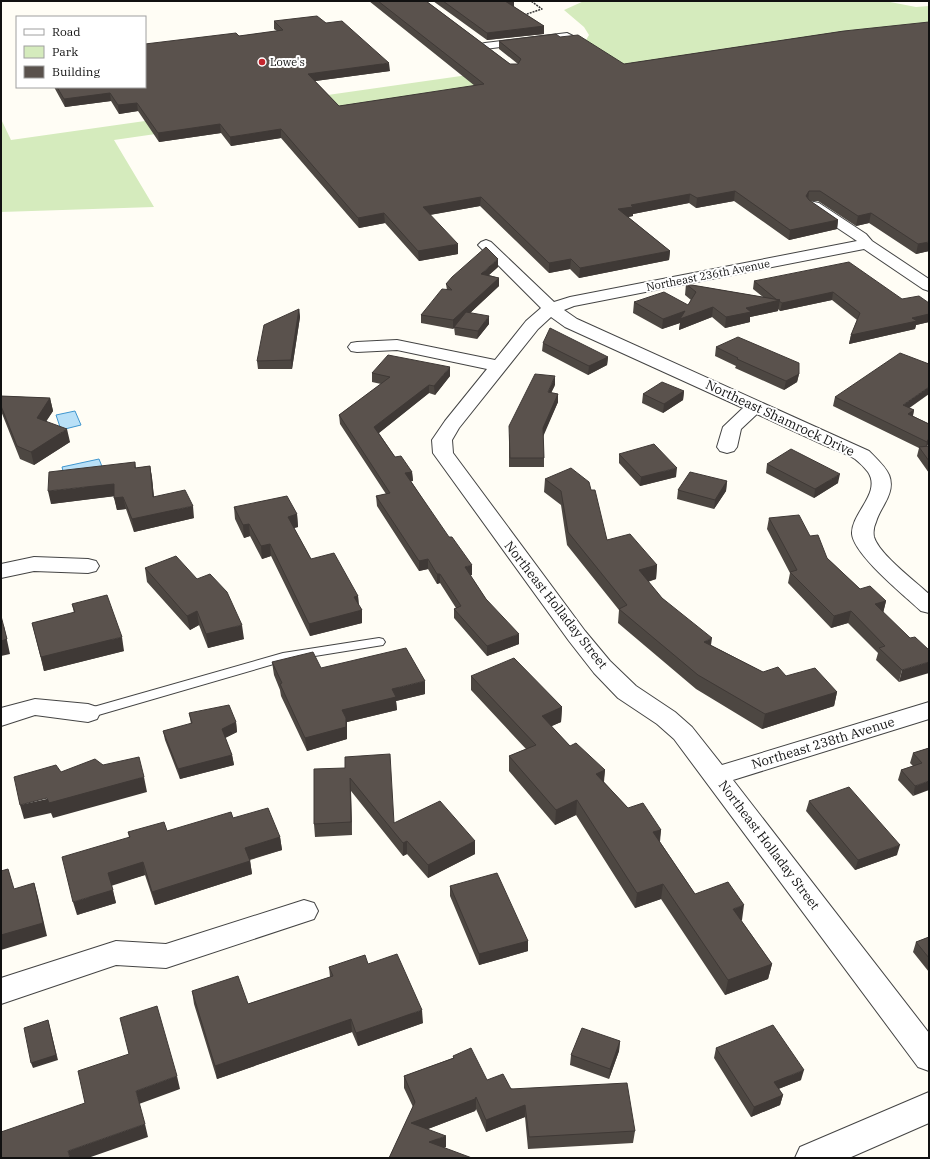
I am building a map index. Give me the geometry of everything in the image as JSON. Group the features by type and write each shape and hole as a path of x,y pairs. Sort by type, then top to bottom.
{"street":[{"path":"496,55 482,44 567,36"},
{"path":"813,206 861,237 866,244 929,286"},
{"name":"Northeast 236th Avenue","path":"550,309 570,302 866,244"},
{"name":"Northeast Shamrock Drive","path":"486,246 550,309 571,323 862,455 877,470 881,478 882,490 864,521 863,535 867,545 929,606"},
{"path":"906,271 929,266"},
{"name":"Northeast Holladay Street","path":"550,309 532,325 452,425 442,440 443,453 572,630 602,667 627,692 666,718 683,733 929,1057"},
{"path":"357,347 398,345 498,366"},
{"path":"727,447 732,427 756,406"},
{"path":"1,571 34,564 88,566"},
{"path":"1,716 35,707 88,713"},
{"name":"Northeast 238th Avenue","path":"717,776 929,710"},
{"path":"1,991 116,953 166,956 304,911"},
{"path":"812,1158 929,1107"}],"lane":[{"path":"88,713 283,657 380,642"}],"green space":[{"path":"584,1 885,1 916,7 929,6 929,23 114,140 154,207 1,212 1,119 11,140 574,60 589,35 584,27 564,10"}],"water":[{"path":"75,411 81,425 61,430 56,415"},
{"path":"99,459 103,469 64,475 62,467"}],"building":[{"path":"378,1 426,1 510,64 518,64 521,59 499,41 556,34 560,37 578,35 624,64 844,31 929,22 929,242 918,244 871,213 858,216 820,191 809,191 806,196 809,200 838,220 790,230 735,191 697,198 690,194 631,205 633,207 618,209 670,251 580,268 571,259 549,263 481,197 423,207 458,244 418,251 384,213 358,218 281,129 230,137 220,124 158,133 137,103 118,105 110,93 64,99 58,88 146,88 146,44 236,33 239,36 283,30 274,21 317,16 326,23 342,21 389,63 308,74 339,106 484,84"},
{"path":"443,1 505,1 544,26 487,33"},
{"path":"486,247 498,259 481,274 499,278 453,320 421,315 442,289 452,290 446,284"},
{"path":"849,262 902,299 919,296 929,303 929,314 912,318 917,321 851,335 860,313 833,292 782,303 754,281"},
{"path":"686,284 780,300 746,308 751,312 726,317 713,307 680,319 685,311 663,319 634,302 664,292 688,305 696,292"},
{"path":"299,309 291,360 257,361 264,325"},
{"path":"466,312 489,316 478,331 454,327"},
{"path":"550,328 608,357 589,366 543,343"},
{"path":"738,337 799,363 799,374 786,381 737,359 738,358 716,347"},
{"path":"900,353 929,364 929,387 903,405 914,410 908,414 929,424 929,438 927,442 835,397"},
{"path":"388,355 450,367 434,386 429,385 374,427 395,457 401,456 412,472 405,473 449,537 452,537 472,565 465,567 486,599 519,634 487,646 454,609 461,606 440,574 437,574 428,559 419,561 376,496 390,493 339,415 390,377 372,373"},
{"path":"535,374 555,376 548,392 558,394 543,428 544,458 510,458 509,426"},
{"path":"662,382 684,391 664,404 643,394"},
{"path":"1,396 50,398 37,418 67,429 31,452 17,446 1,406"},
{"path":"654,444 677,468 641,477 619,454"},
{"path":"929,446 929,461 919,447"},
{"path":"791,449 840,474 815,489 767,464"},
{"path":"135,462 135,468 150,466 153,497 185,490 193,506 132,519 123,497 114,498 114,484 48,491 49,472"},
{"path":"571,468 589,482 591,490 595,490 607,540 630,534 657,565 639,570 662,598 712,638 704,642 763,672 778,667 786,676 815,668 837,692 765,714 698,675 619,609 627,605 568,532 561,491 545,479"},
{"path":"690,472 727,481 715,500 678,490"},
{"path":"287,496 297,514 288,517 311,559 334,553 358,596 354,597 362,610 309,624 270,544 261,546 249,524 243,525 234,507"},
{"path":"799,515 810,536 818,535 827,558 860,589 870,586 886,601 875,604 910,638 915,637 929,650 929,662 902,670 879,648 885,646 851,611 834,616 790,572 797,570 769,518"},
{"path":"176,556 197,579 210,574 227,592 242,625 206,634 197,611 187,616 145,568"},
{"path":"107,595 122,637 41,657 32,623 75,612 72,604"},
{"path":"1,616 7,639 1,641"},
{"path":"406,648 425,681 392,689 396,697 342,710 346,718 346,727 305,738 280,684 282,683 272,662 313,652 321,668"},
{"path":"514,658 562,707 542,716 570,746 576,743 605,770 596,774 628,808 643,803 661,830 653,832 695,894 728,882 744,905 733,909 772,964 728,980 663,884 637,893 577,800 556,810 509,756 536,745 471,676"},
{"path":"229,705 236,722 222,729 232,755 178,769 163,731 192,723 189,713"},
{"path":"929,748 929,781 915,786 901,770 922,763 913,753"},
{"path":"390,754 394,823 440,801 475,841 428,865 407,841 403,843 350,778 351,822 314,824 314,769 345,768 345,757"},
{"path":"139,757 144,777 49,803 47,798 20,805 14,777 56,765 61,772 95,759 103,765"},
{"path":"849,787 900,845 858,860 809,801"},
{"path":"268,808 280,837 245,848 250,861 152,892 143,862 108,873 113,890 73,902 62,857 130,837 128,832 164,822 167,831 231,812 233,818"},
{"path":"8,869 14,889 34,883 43,923 1,935 1,871"},
{"path":"497,873 528,941 479,954 450,886"},
{"path":"929,937 929,958 916,942"},
{"path":"397,954 422,1010 356,1033 351,1019 215,1066 192,991 238,976 248,1004 333,976 329,967 365,955 368,964"},
{"path":"157,1006 177,1076 136,1091 145,1124 68,1151 70,1158 1,1158 1,1132 85,1103 78,1071 129,1054 120,1018"},
{"path":"48,1020 56,1055 31,1063 24,1028"},
{"path":"773,1025 804,1070 774,1082 783,1095 754,1107 716,1048"},
{"path":"582,1028 620,1041 610,1069 571,1055"},
{"path":"471,1048 487,1080 503,1074 511,1089 627,1083 635,1131 529,1137 525,1105 486,1120 476,1097 475,1099 411,1123 446,1136 429,1142 472,1158 389,1158 415,1102 404,1076 454,1058 453,1056"}],"place":[{"name":"Lowe's","path":"262,62"}]}
